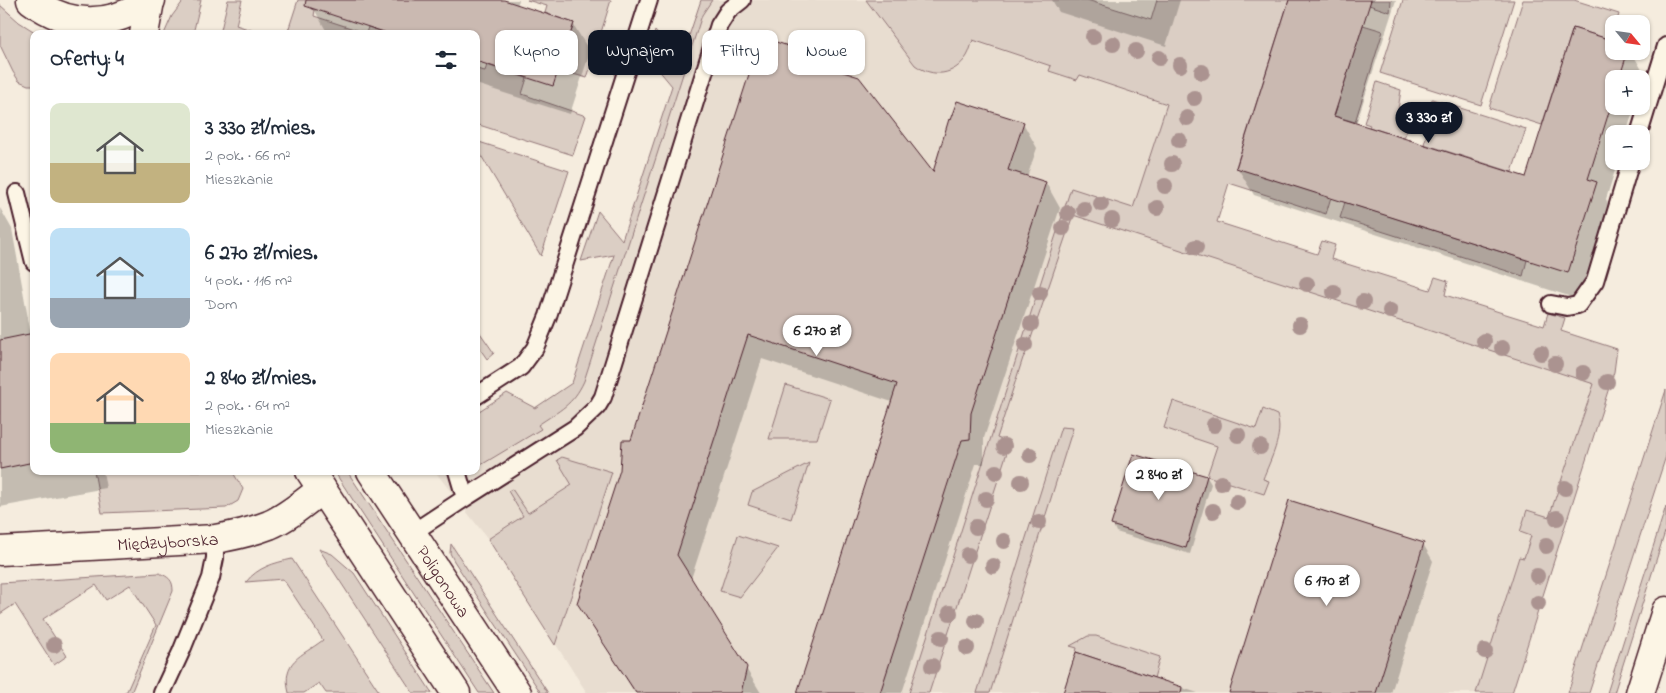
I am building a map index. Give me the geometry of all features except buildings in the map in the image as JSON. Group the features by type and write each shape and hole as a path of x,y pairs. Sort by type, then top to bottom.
{"street":[{"path":"31,0 68,26 111,20 130,13 150,0"},
{"path":"145,30 150,0"},
{"name":"Poligonowa","path":"374,475 517,693"},
{"path":"316,480 456,693"},
{"name":"Międzyborska","path":"0,551 215,539 244,534 287,515 316,480"},
{"path":"1640,693 1666,611"}],"lane":[{"path":"480,393 521,367 535,348 548,316 649,0"},
{"path":"412,533 575,428 596,407 603,396 719,25 728,11 742,0"},
{"path":"1642,125 1666,46"},
{"path":"1551,304 1568,307 1578,305 1594,281 1628,170"},
{"path":"17,193 30,246"},
{"path":"458,475 465,498"},
{"path":"162,693 178,660 211,578 215,558 215,539"}],"shaded area":[{"path":"184,0 201,0 194,30 166,30 172,16"},
{"path":"228,0 242,0 236,25 251,30 221,30"},
{"path":"298,0 315,0 312,9 315,10 314,16 357,30 288,30"},
{"path":"527,0 611,0 602,30 588,30 587,78 576,75 578,30 572,30 574,23 545,13 547,6"},
{"path":"701,0 712,0 702,15 692,46 691,30"},
{"path":"707,0 1007,0 1216,67 1165,223 1614,372 1512,693 587,693 488,539 438,475 480,475 480,446 584,381 683,75 692,75 692,46"},
{"path":"866,0 1087,0 1151,20 1157,0 1289,0 1236,167 1331,197 1326,214 1229,183 1217,222 1317,254 1322,241 1335,245 1331,259 1430,290 1435,277 1448,281 1445,295 1544,326 1548,313 1565,318 1561,331 1617,349 1614,372 1512,693 1476,693 1519,557 1524,558 1531,536 1520,532 1527,510 1549,517 1594,384 1073,215 997,438 1010,443 929,693 909,693 1071,188 1133,208 1167,104 1080,75 1077,80 1049,71 1051,66 973,40 967,56 956,68 943,73 929,72 915,65"},
{"path":"1371,0 1391,0 1390,12 1369,5"},
{"path":"1403,0 1514,0 1481,105 1380,73"},
{"path":"1523,0 1574,0 1619,14 1605,15 1605,38 1573,28 1542,125 1489,108"},
{"path":"0,5 19,22 32,30 30,30 30,85 19,81 0,45"},
{"path":"1363,25 1383,31 1355,122 1334,116"},
{"path":"368,27 377,30 367,30"},
{"path":"487,65 495,68 495,75 518,75 527,78 522,94 586,116 573,155 480,125 480,70 485,71"},
{"path":"663,75 683,75 580,389 570,402 538,425 541,429 480,466 480,410 507,393 535,408 572,383 614,255 581,261 598,211 622,240 672,86"},
{"path":"1377,82 1401,90 1396,123 1408,127 1404,138 1369,127 1370,125 1364,123"},
{"path":"1432,99 1526,129 1512,172 1424,144 1431,120 1426,118"},
{"path":"480,142 569,171 541,256 480,154"},
{"path":"1345,202 1527,260 1523,276 1340,218"},
{"path":"480,333 494,353 487,359 480,349"},
{"path":"786,385 830,399 817,439 769,439"},
{"path":"1666,390 1666,456 1589,693 1568,693"},
{"path":"1173,401 1256,429 1263,409 1277,415 1279,431 1263,479 1269,481 1264,494 1207,476 1217,446 1164,428"},
{"path":"1061,427 1073,428 990,693 977,693"},
{"path":"562,457 612,472 555,645 488,539 523,516 508,491 512,489 528,513 572,485 557,460"},
{"path":"809,463 791,519 748,505 752,492"},
{"path":"95,475 234,475 243,489 238,501 226,508 102,513"},
{"path":"337,475 350,475 494,693 479,693"},
{"path":"1666,506 1666,529 1614,693 1607,693"},
{"path":"738,535 778,548 740,597 720,591"},
{"path":"451,544 548,693 541,693 454,561 450,553"},
{"path":"319,549 332,554 354,573 432,693 413,693"},
{"path":"292,559 380,693 326,693 319,683 304,693 289,693 287,682 290,666 300,656 323,640 283,579 246,582 261,569"},
{"path":"159,573 170,579 173,591 131,693 123,693 127,691 156,625 130,585 106,600 96,585 43,619 67,656 54,665 15,604 0,614 0,583"},
{"path":"1088,636 1096,636 1160,657 1154,678 1076,652 1077,648 1070,646"}]}
